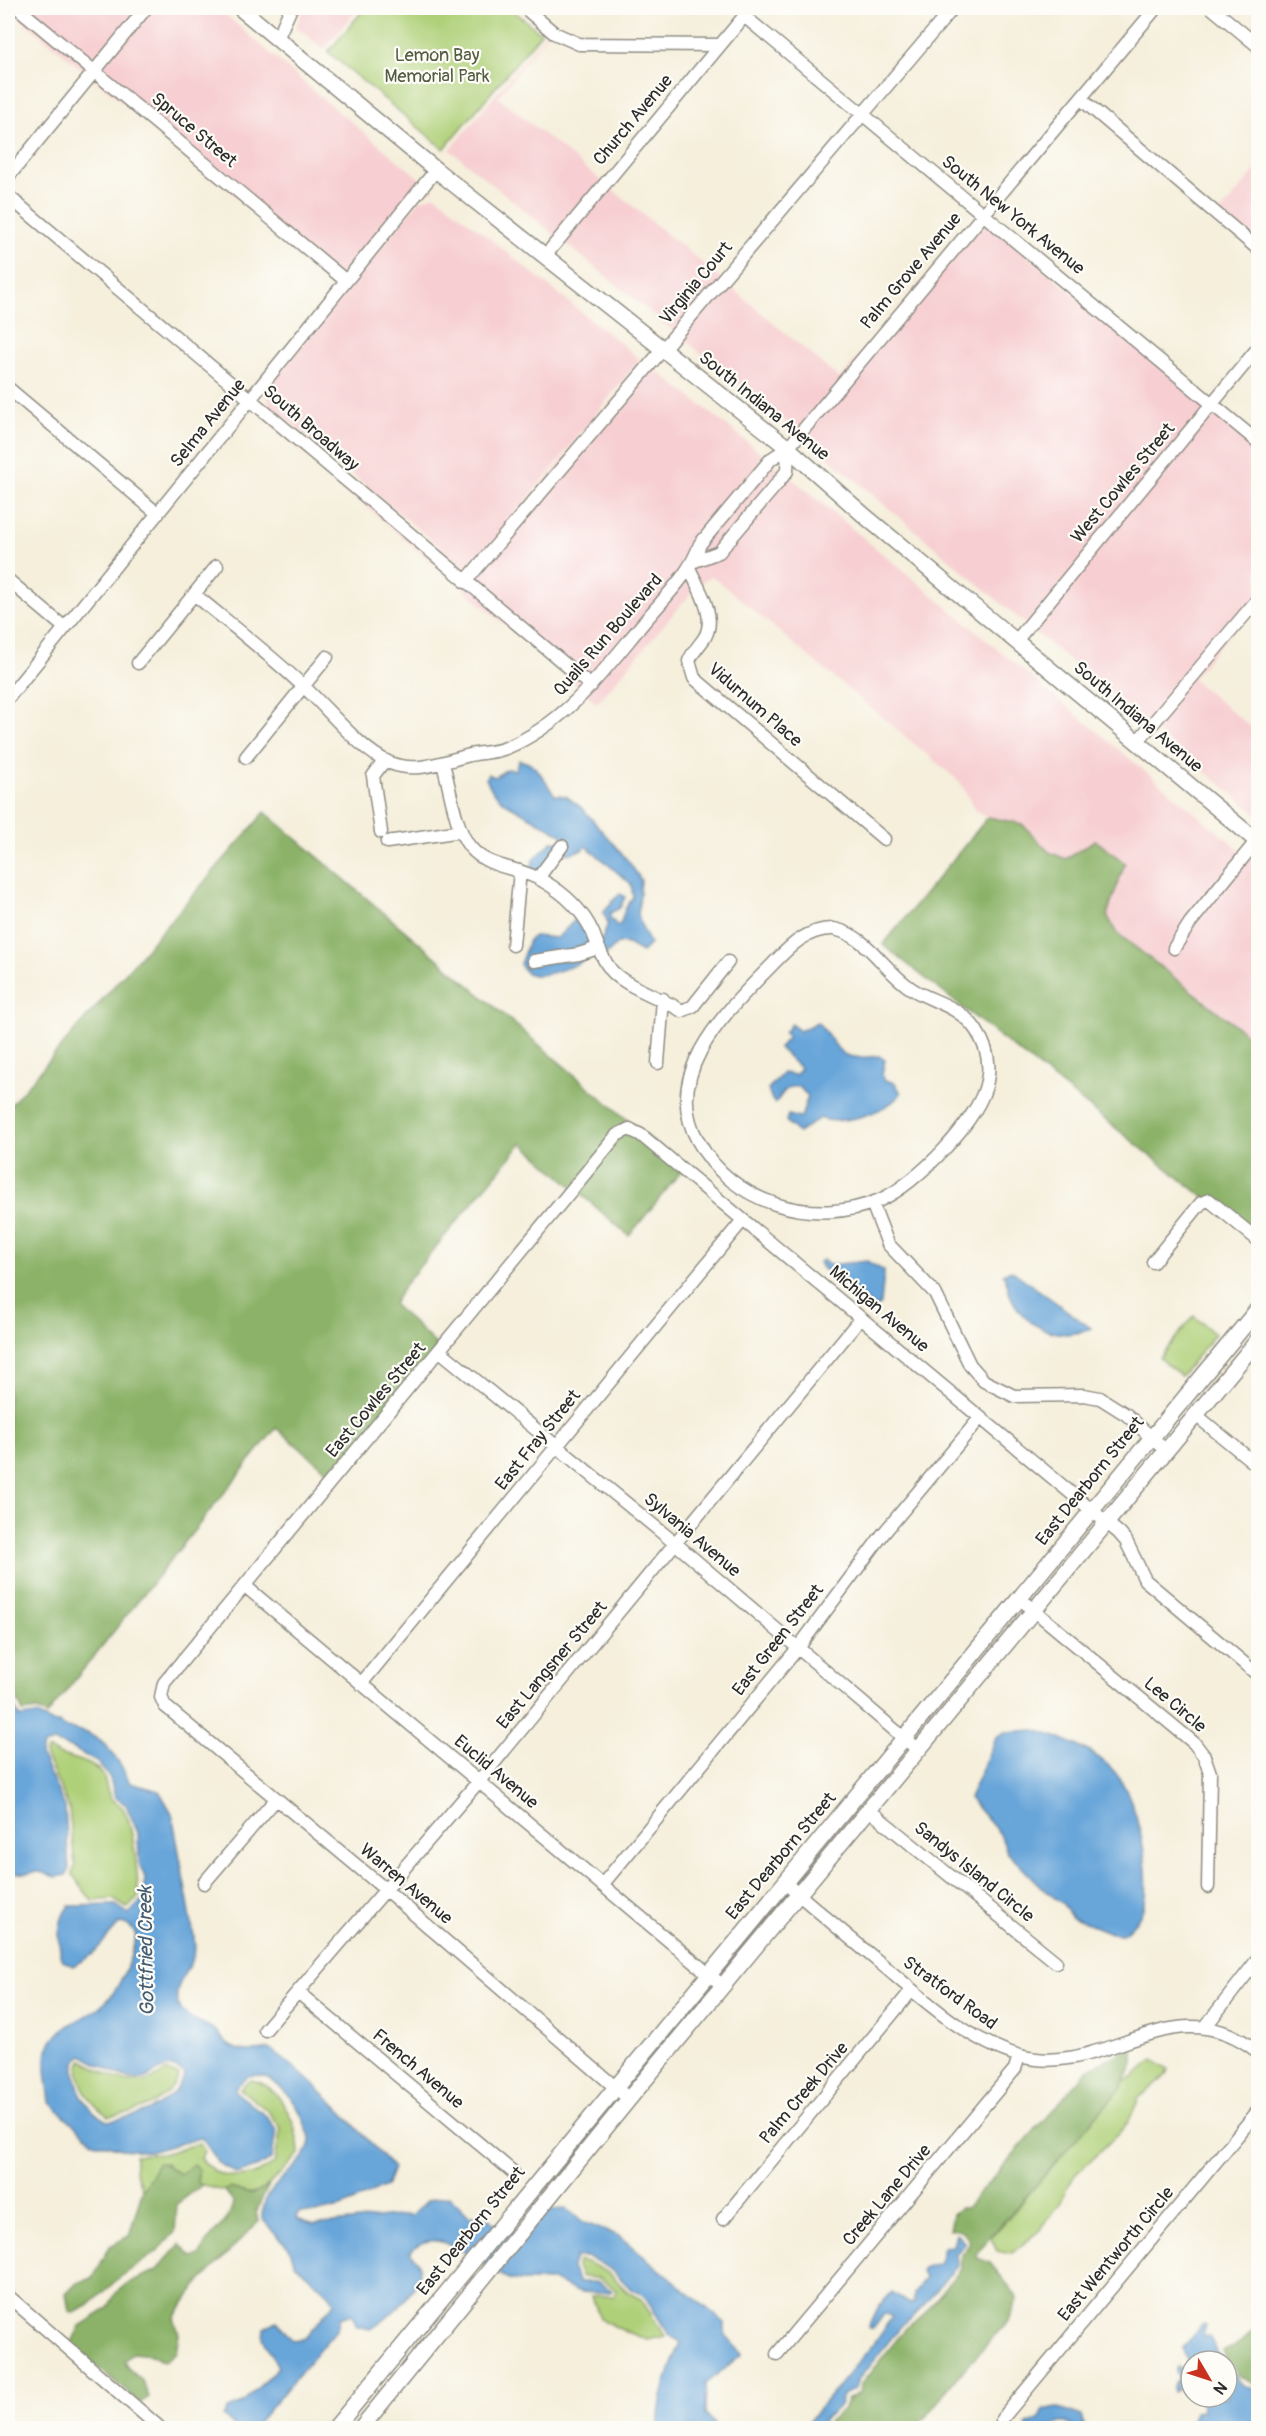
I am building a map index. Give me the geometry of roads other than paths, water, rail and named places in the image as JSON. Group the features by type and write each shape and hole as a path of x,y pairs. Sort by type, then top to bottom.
{"main road":[{"name":"South Indiana Avenue","path":"240,8 436,170 788,448 1016,641 1258,841"},
{"name":"East Dearborn Street","path":"334,2428 1258,1309"},
{"path":"361,2428 629,2099 1258,1340"}],"street":[{"name":"Spruce Street","path":"18,8 345,281"},
{"path":"8,177 93,69 146,8"},
{"path":"277,39 291,8"},
{"path":"525,8 554,33 579,44 720,45"},
{"name":"Virginia Court","path":"465,582 953,8"},
{"name":"Palm Grove Avenue","path":"788,448 1156,8"},
{"path":"1212,8 1258,46"},
{"name":"Church Avenue","path":"545,256 747,12"},
{"name":"South New York Avenue","path":"747,12 862,114 1258,442"},
{"path":"1081,99 1258,249"},
{"name":"Selma Avenue","path":"8,698 436,170"},
{"name":"South Broadway","path":"8,196 591,686"},
{"name":"West Cowles Street","path":"1016,641 1258,348"},
{"path":"8,388 158,514"},
{"name":"Quails Run Boulevard","path":"692,565 720,552 776,485 787,471 788,448"},
{"name":"Quails Run Boulevard","path":"194,594 304,686 349,730 385,760 405,767 443,764 515,744 567,711 591,686 692,565 700,544 771,459 788,448"},
{"name":"Vidurnum Place","path":"692,565 709,621 706,636 690,658 694,678 884,839"},
{"path":"138,663 217,566"},
{"path":"8,580 64,628"},
{"path":"1137,742 1258,599"},
{"path":"246,757 327,657"},
{"path":"385,760 373,776 384,837 461,831"},
{"path":"443,764 461,831 469,846 487,862 520,871 555,888 579,911 606,963 620,978 682,1011 693,1006 728,962"},
{"path":"1174,948 1190,923 1258,841"},
{"path":"538,878 562,846"},
{"path":"513,945 520,871"},
{"path":"834,929 856,936 896,978 916,992 955,1009 976,1030 988,1061 985,1089 969,1117 912,1179 872,1203 842,1209 804,1210 779,1206 756,1197 729,1180 713,1164 697,1140 691,1123 688,1095 691,1077 699,1053 712,1029 795,942 815,931 834,929"},
{"path":"534,962 579,954 598,948"},
{"path":"658,1063 663,999"},
{"name":"Michigan Avenue","path":"625,1130 641,1135 1124,1536 1145,1580 1258,1675"},
{"name":"East Cowles Street","path":"161,1696 164,1683 441,1351 612,1140 625,1130"},
{"path":"1153,1262 1202,1203 1209,1200 1258,1240"},
{"path":"872,1203 888,1244 935,1293 970,1365 984,1381 1014,1396 1084,1395 1100,1398 1127,1415 1166,1451"},
{"name":"East Fray Street","path":"362,1684 743,1220"},
{"name":"East Langsner Street","path":"265,2030 479,1781 861,1318"},
{"name":"Sylvania Avenue","path":"441,1351 676,1544 918,1750"},
{"path":"1196,1415 1258,1466"},
{"name":"East Green Street","path":"602,1885 798,1648 869,1551 980,1418"},
{"name":"Euclid Avenue","path":"245,1586 723,1986"},
{"name":"Lee Circle","path":"1019,1598 1194,1743 1204,1756 1210,1776 1208,1887"},
{"name":"Warren Avenue","path":"161,1696 165,1706 386,1890 629,2099"},
{"path":"204,1883 276,1799"},
{"name":"Sandys Island Circle","path":"870,1810 1056,1962"},
{"name":"Stratford Road","path":"784,1882 912,1990 976,2038 1019,2056 1032,2059 1071,2058 1159,2031 1206,2026 1241,2040 1258,2052"},
{"path":"1206,2026 1258,1959"},
{"name":"Palm Creek Drive","path":"723,2218 912,1990"},
{"name":"French Avenue","path":"299,1993 513,2172"},
{"name":"Creek Lane Drive","path":"777,2354 1015,2069 1019,2056"},
{"name":"East Wentworth Circle","path":"1002,2419 1258,2111"},
{"path":"8,2296 160,2428"}],"water":[{"path":"519,760 532,765 555,795 566,796 583,809 629,862 641,880 638,918 650,944 642,952 628,944 618,943 601,960 589,957 569,967 543,975 527,973 522,968 520,964 529,940 534,936 557,938 579,916 596,940 602,939 608,923 603,912 620,893 625,897 620,908 610,913 610,917 616,925 620,925 625,909 633,897 631,884 586,846 582,850 568,854 561,849 541,876 531,872 533,860 553,841 563,842 564,839 561,834 505,803 493,792 486,779 488,774 495,777 507,769 515,770"},
{"path":"817,1022 836,1047 846,1055 879,1056 885,1060 882,1075 885,1080 895,1083 901,1093 895,1100 875,1112 839,1121 820,1118 798,1133 786,1121 788,1115 801,1118 808,1096 798,1086 793,1086 787,1089 775,1103 768,1089 783,1073 796,1075 800,1068 779,1048 788,1037 784,1033 791,1024 800,1031"},
{"path":"823,1260 829,1265 867,1261 884,1271 881,1304 876,1308 822,1268 819,1262"},
{"path":"1011,1270 1091,1328 1066,1334 1043,1329 1033,1323 1024,1316 1010,1295 1003,1274"},
{"name":"Gottfried Creek","path":"8,1697 11,1697 19,1717 37,1715 53,1723 60,1723 64,1728 87,1733 97,1738 119,1762 130,1783 159,1791 172,1813 195,1948 194,1955 178,1988 177,2002 180,2009 191,2018 212,2028 231,2047 247,2051 270,2049 320,2090 393,2168 386,2186 344,2206 315,2213 299,2212 297,2219 314,2225 411,2216 428,2200 449,2196 469,2216 484,2214 492,2222 504,2228 529,2232 549,2210 566,2209 585,2223 619,2236 725,2323 725,2335 742,2354 706,2384 705,2414 718,2428 660,2428 662,2397 681,2342 669,2335 644,2295 632,2290 612,2270 588,2257 575,2257 572,2268 579,2282 598,2282 613,2291 580,2292 554,2281 509,2279 460,2249 433,2241 421,2243 410,2252 418,2261 420,2273 413,2289 392,2313 370,2329 357,2326 352,2314 340,2318 337,2329 255,2426 236,2428 223,2416 228,2409 243,2403 278,2367 263,2338 264,2328 277,2321 292,2340 305,2338 334,2303 330,2295 295,2264 290,2249 262,2219 263,2206 269,2195 308,2149 310,2137 304,2121 295,2103 284,2091 265,2077 253,2075 248,2076 235,2088 236,2092 265,2115 276,2129 272,2158 264,2164 237,2174 218,2163 204,2140 200,2138 150,2152 122,2149 94,2142 50,2103 47,2052 63,2029 107,2001 119,1984 136,1935 129,1925 120,1923 92,1955 73,1966 63,1961 60,1948 60,1925 69,1906 116,1905 129,1914 142,1900 145,1878 139,1862 138,1833 126,1805 115,1797 110,1778 97,1762 74,1749 54,1742 43,1745 41,1755 65,1807 69,1870 66,1875 56,1877 40,1872 8,1874","holes":["82,2055 113,2072 134,2079 142,2079 170,2067 185,2074 172,2094 163,2102 142,2113 107,2121 99,2116 82,2096 75,2071 75,2062"]},
{"path":"1035,1730 1086,1750 1104,1762 1121,1780 1135,1811 1143,1847 1146,1896 1144,1907 1138,1917 1122,1934 1111,1933 1071,1917 1063,1904 1044,1890 1007,1852 1000,1834 969,1798 996,1737 1005,1732"},
{"path":"956,2234 965,2243 956,2254 957,2265 924,2305 902,2325 857,2381 855,2389 843,2395 840,2405 825,2418 819,2428 803,2428 871,2347 892,2317 885,2313 873,2329 869,2328 879,2306 892,2292 910,2304 914,2301 914,2294 925,2277 921,2272 923,2268 938,2262 943,2247 953,2246"},
{"path":"1202,2324 1206,2325 1203,2337 1209,2336 1216,2349 1182,2349"},
{"path":"1179,2378 1179,2389 1173,2392 1173,2385"},
{"path":"1239,2380 1243,2385 1255,2389 1258,2428 1192,2428 1190,2423 1194,2411 1239,2409"},
{"path":"1056,2407 1082,2416 1085,2428 1074,2428 1066,2423 1060,2423 1049,2428 1027,2428 1026,2425 1040,2418 1044,2410"}],"park label":[{"name":"Lemon Bay Memorial Park","path":"437,65"}]}
